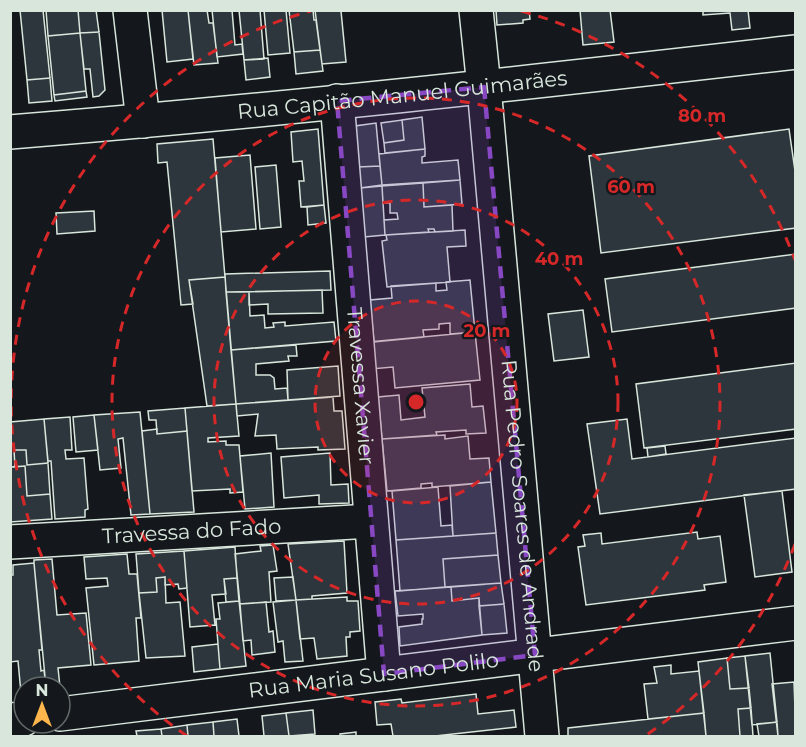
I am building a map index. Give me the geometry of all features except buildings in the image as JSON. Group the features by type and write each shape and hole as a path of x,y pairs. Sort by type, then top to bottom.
{"street":[{"path":"130,10 143,121"},
{"name":"Rua Pedro Soares de Andrade","path":"476,10 542,736"},
{"name":"Rua Capitão Manuel Guimarães","path":"10,132 484,87 795,52"},
{"name":"Travessa Xavier","path":"337,101 384,674"},
{"name":"Travessa do Fado","path":"10,542 371,521"},
{"name":"Rua Maria Susano Polilo","path":"72,713 795,623"}],"highlighted area":[{"path":"484,87 535,655 384,674 337,101"}]}
